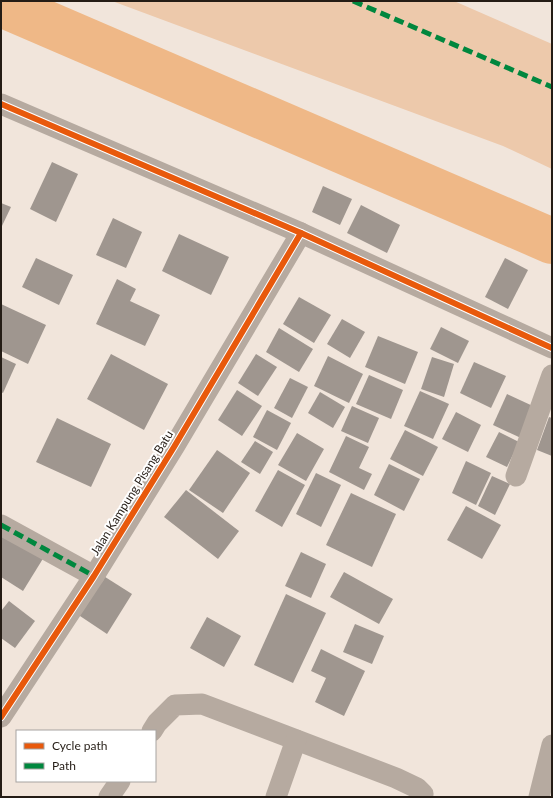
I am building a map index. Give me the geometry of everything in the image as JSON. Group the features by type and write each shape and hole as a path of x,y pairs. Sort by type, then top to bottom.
{"street":[{"path":"1,104 298,239 552,348"},
{"name":"Jalan Kampung Pisang Batu","path":"1,717 94,576 298,239"},
{"path":"516,476 551,376"},
{"path":"1,525 94,576"},
{"path":"153,730 157,723 175,705 202,704 417,788 423,794 422,797"},
{"path":"276,797 296,740"},
{"path":"539,797 552,745"},
{"path":"109,797 119,782"}],"shaded area":[{"path":"112,1 454,1 552,44 552,169 503,146"}],"building":[{"path":"52,162 78,174 56,222 30,209"},
{"path":"323,186 352,199 340,225 312,212"},
{"path":"1,203 11,207 1,228"},
{"path":"361,205 400,225 387,253 347,233"},
{"path":"113,218 142,232 126,268 96,255"},
{"path":"179,234 229,257 211,295 162,271"},
{"path":"36,258 73,275 59,305 22,287"},
{"path":"505,258 528,270 508,309 485,297"},
{"path":"117,279 136,289 130,301 160,315 145,346 96,324"},
{"path":"299,297 331,315 314,343 283,324"},
{"path":"1,304 46,325 28,364 1,351"},
{"path":"342,319 365,332 350,358 327,344"},
{"path":"441,327 469,341 458,363 430,349"},
{"path":"279,328 313,349 299,372 266,352"},
{"path":"378,336 418,352 405,384 365,367"},
{"path":"111,354 168,384 144,430 87,399"},
{"path":"256,354 277,367 258,396 238,383"},
{"path":"328,356 363,374 349,403 314,386"},
{"path":"1,357 16,364 3,393 1,392"},
{"path":"432,357 454,364 444,397 421,389"},
{"path":"474,362 506,376 491,408 460,393"},
{"path":"369,375 403,390 391,419 356,404"},
{"path":"290,378 308,387 292,418 274,408"},
{"path":"237,390 262,406 242,436 218,420"},
{"path":"420,391 449,404 433,439 404,426"},
{"path":"320,392 345,407 333,428 308,413"},
{"path":"507,394 535,407 521,438 493,425"},
{"path":"352,406 379,418 368,443 341,431"},
{"path":"267,410 291,423 277,450 253,437"},
{"path":"456,412 481,425 468,452 442,439"},
{"path":"549,417 552,418 552,456 537,450"},
{"path":"57,418 111,444 91,487 36,462"},
{"path":"405,430 438,447 423,476 390,459"},
{"path":"499,432 519,442 507,467 486,457"},
{"path":"297,433 324,449 306,481 278,465"},
{"path":"346,436 369,447 359,468 372,474 364,490 329,472"},
{"path":"255,441 273,452 260,474 241,462"},
{"path":"217,450 250,473 223,513 189,490"},
{"path":"466,461 491,473 476,505 452,493"},
{"path":"389,464 420,479 404,511 374,495"},
{"path":"278,470 305,485 282,527 255,511"},
{"path":"316,473 341,485 321,527 296,514"},
{"path":"492,476 510,484 495,515 478,506"},
{"path":"186,490 239,531 218,559 164,517"},
{"path":"351,493 396,514 372,567 326,545"},
{"path":"466,506 501,525 482,559 447,540"},
{"path":"1,529 44,557 23,591 1,577"},
{"path":"301,552 326,564 311,598 285,586"},
{"path":"344,572 393,599 379,624 330,597"},
{"path":"102,575 132,594 107,634 77,614"},
{"path":"286,594 326,613 293,683 254,665"},
{"path":"9,601 35,621 15,648 1,638 1,611"},
{"path":"207,617 241,636 224,667 190,648"},
{"path":"355,624 384,636 372,664 343,652"},
{"path":"321,649 365,671 344,716 315,702 326,678 311,671"}],"waterway":[{"path":"1,4 552,241"}],"marked path":[{"path":"353,1 552,87"},
{"path":"1,525 94,576"}],"cycle path":[{"path":"1,104 301,233 552,348"},
{"path":"1,717 94,576 174,447 301,233"}]}
